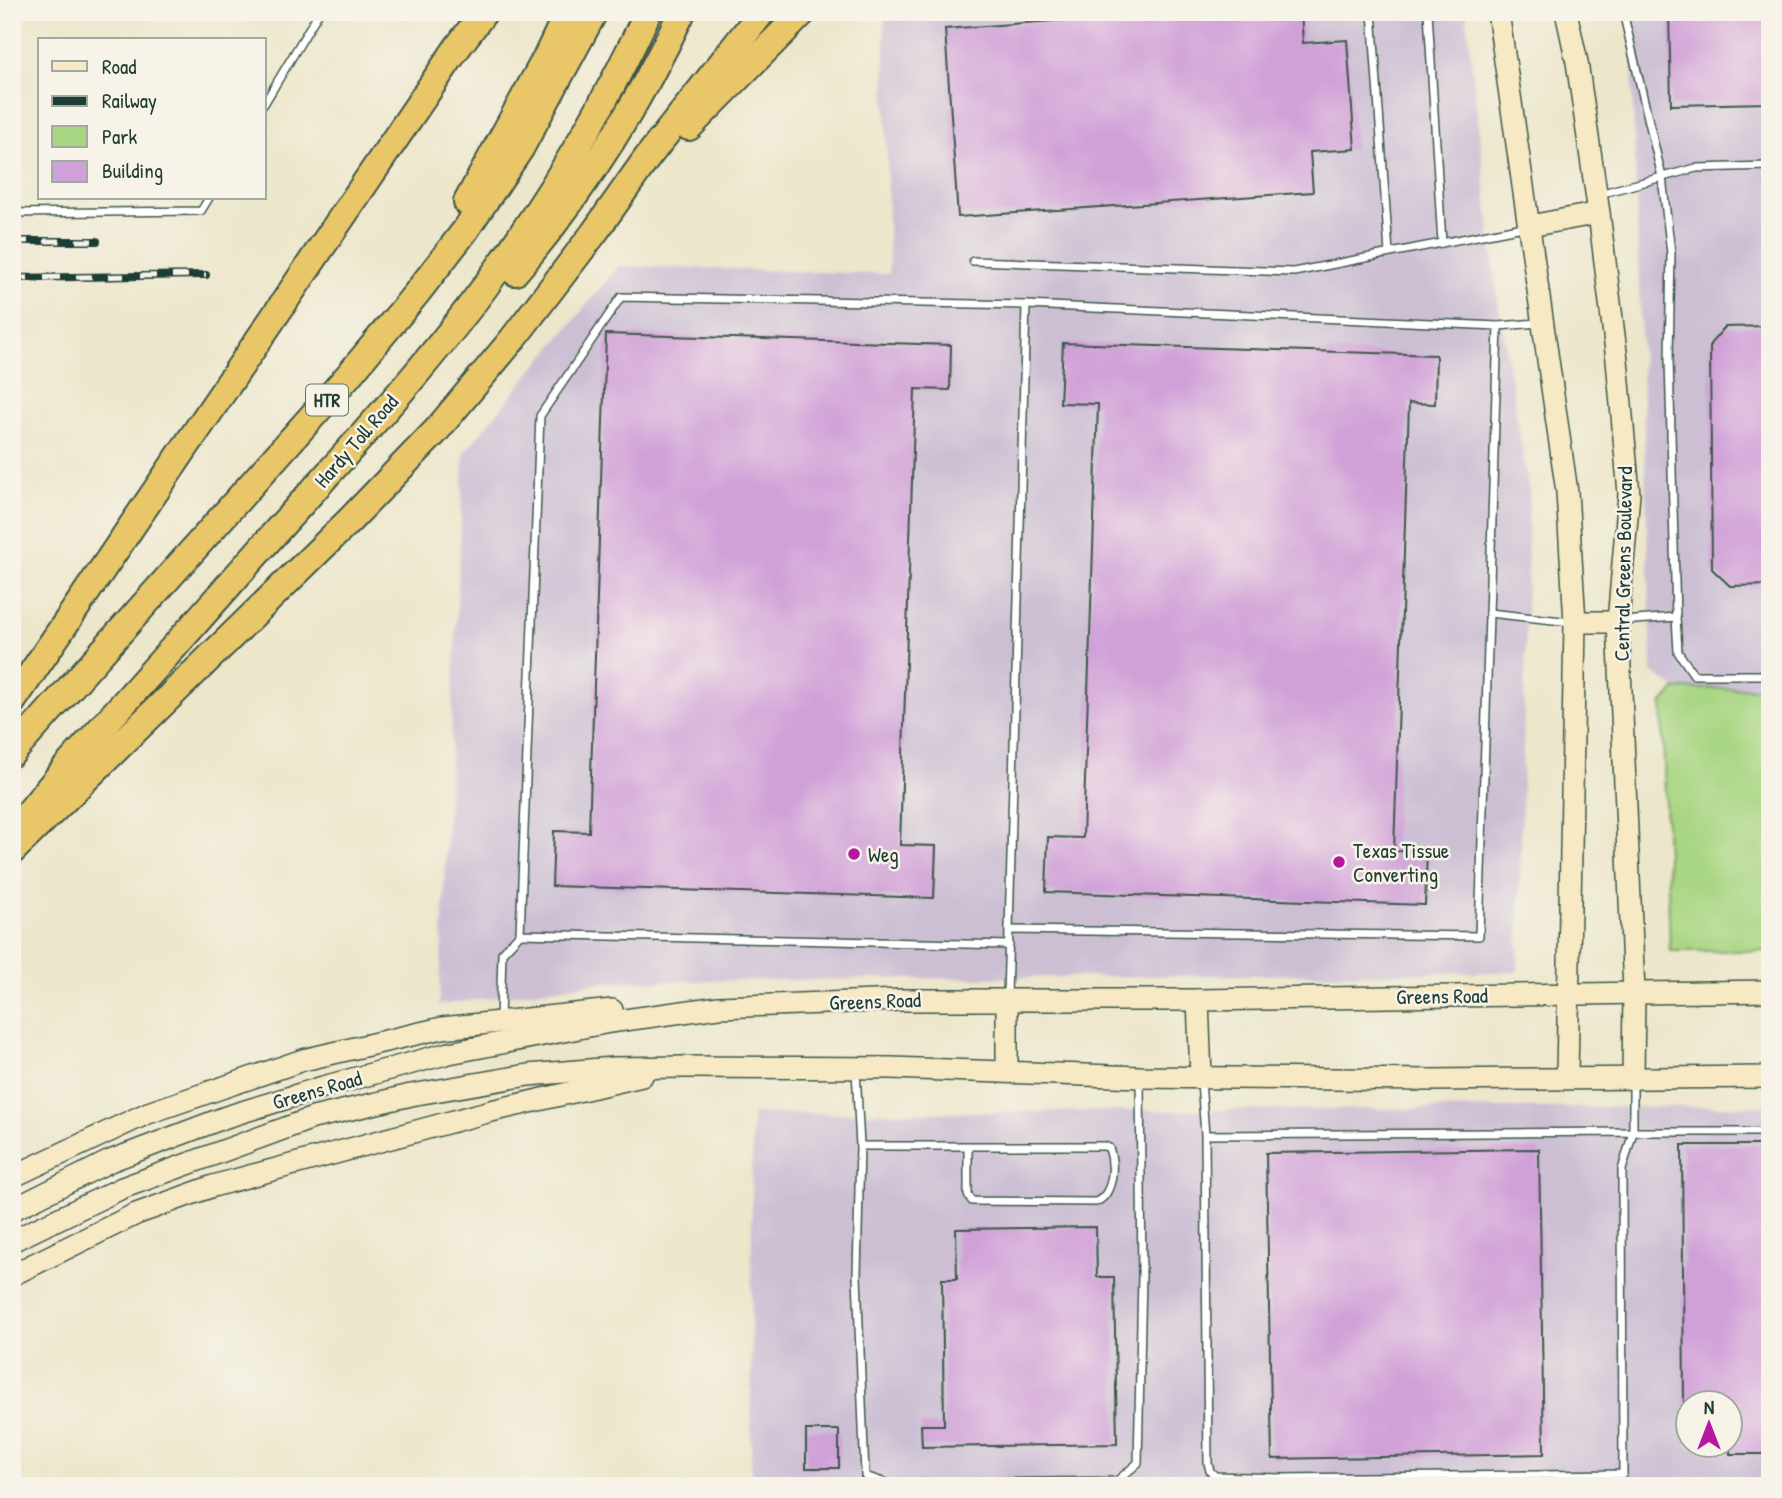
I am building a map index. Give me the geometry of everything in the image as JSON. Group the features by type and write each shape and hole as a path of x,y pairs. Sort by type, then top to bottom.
{"highway":[{"path":"12,702 484,12"},
{"path":"416,294 547,56 568,12"},
{"name":"HTR","path":"12,753 349,375 416,294 464,232 520,149 594,12"},
{"name":"Hardy Toll Road","path":"12,833 63,771 432,354 514,247 546,197 594,120 648,12"},
{"path":"432,354 492,299 567,205 635,103 682,12"},
{"path":"12,851 418,450 473,388 594,233 647,158 762,12"},
{"path":"594,233 682,135 803,12"}],"main road":[{"path":"1498,12 1567,492 1575,622 1567,1078"},
{"name":"Central Greens Boulevard","path":"1566,12 1577,62 1598,204 1617,360 1629,494 1618,622 1634,992 1633,1079"},
{"path":"1530,226 1598,204"},
{"path":"1575,622 1618,622"},
{"name":"Greens Road","path":"12,1210 110,1161 226,1117 323,1087 449,1053 610,1022 719,1007 901,1000 1198,1000 1770,991"},
{"path":"1007,1000 1007,1071"},
{"path":"1198,1000 1201,1077"},
{"path":"12,1177 148,1112 303,1060 442,1028 603,1010 719,1007"},
{"path":"12,1275 136,1214 213,1186 491,1111 686,1067"},
{"name":"Greens Road","path":"12,1241 122,1188 313,1118 411,1095 528,1075 613,1068 686,1067 1429,1080 1770,1077"}],"lane":[{"path":"266,101 319,12"},
{"path":"1372,12 1389,253"},
{"path":"1428,12 1442,243"},
{"path":"1623,12 1662,177 1671,253 1669,359 1678,652 1694,675 1770,675"},
{"path":"1598,204 1662,177 1696,168 1770,166"},
{"path":"12,213 201,211 208,200"},
{"path":"973,261 1294,272 1530,226"},
{"path":"500,1021 502,953 520,934 540,416 621,297 1026,305 1497,326 1543,322"},
{"path":"1007,1000 1026,305"},
{"path":"1009,930 1479,936 1497,326"},
{"path":"1489,613 1575,622"},
{"path":"1618,622 1676,617"},
{"path":"520,934 1009,945"},
{"path":"856,1068 860,1146 857,1276 865,1476 889,1484 1117,1481 1139,1463 1142,1276 1140,1077"},
{"path":"1201,1077 1205,1135 1208,1463 1215,1476 1295,1478 1623,1474 1622,1170 1633,1132 1633,1079"},
{"path":"1205,1135 1770,1132"},
{"path":"860,1146 968,1146 1104,1146 1109,1148 1111,1155 1110,1187 1104,1198 1096,1202 972,1202 968,1195 968,1146"}],"shaded area":[{"path":"884,12 1466,12 1497,295 1529,492 1518,972 600,982 439,1005 464,453 619,266 889,274"},
{"path":"1630,12 1770,12 1770,688 1676,689 1652,672"},
{"path":"1770,1106 1770,1486 751,1486 752,1114"}],"green space":[{"path":"1770,688 1770,951 1670,951 1662,704 1676,689"}],"building":[{"path":"1176,12 1301,12 1303,43 1347,40 1355,149 1310,152 1313,192 958,217 945,29"},
{"path":"1669,12 1770,12 1770,103 1671,105"},
{"path":"1770,326 1770,585 1730,586 1712,569 1710,344 1725,327"},
{"path":"606,334 951,345 950,390 915,389 900,845 936,846 934,898 552,886 554,831 589,832"},
{"path":"1063,343 1436,355 1435,404 1409,403 1394,851 1427,852 1425,905 1046,892 1048,837 1083,838 1098,404 1060,403"},
{"path":"1682,1145 1770,1145 1770,1454 1744,1454 1744,1390 1684,1390"},
{"path":"1539,1149 1544,1454 1272,1459 1266,1153"},
{"path":"1096,1227 1097,1277 1114,1277 1117,1444 922,1447 921,1425 944,1425 942,1279 957,1279 956,1229"},
{"path":"806,1430 839,1430 839,1468 806,1468"}],"railway":[{"path":"12,241 97,241"},
{"path":"12,278 206,275"}],"place":[{"name":"Weg","path":"854,854"},
{"name":"Texas Tissue Converting","path":"1339,862"}]}
